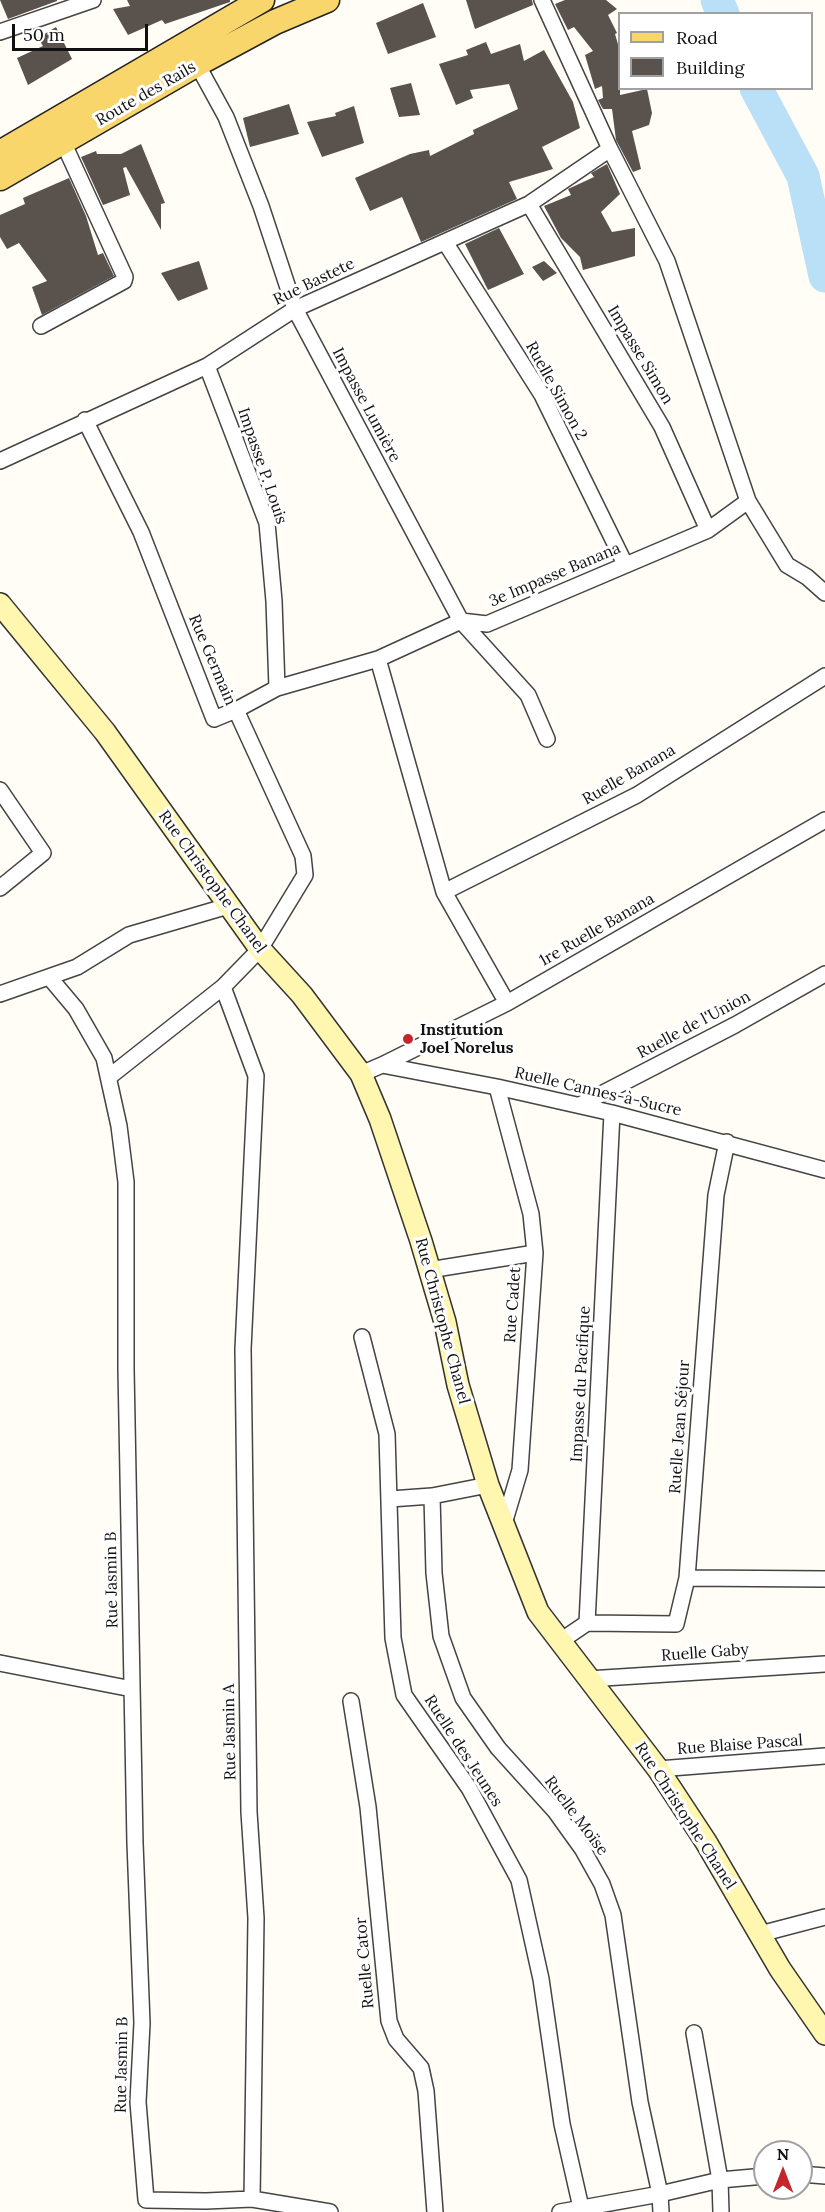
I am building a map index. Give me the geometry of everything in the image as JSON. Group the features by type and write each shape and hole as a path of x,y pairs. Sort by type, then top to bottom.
{"main road":[{"name":"Route des Rails","path":"0,153 262,0"},
{"name":"Route des Rails","path":"0,178 197,64 275,22 327,0"}],"street":[{"path":"0,32 93,0"},
{"path":"542,0 610,149 667,261 748,501 787,565 807,577 825,593"},
{"name":"Impasse Lumière","path":"197,64 226,117 295,309 461,621 528,695 547,739"},
{"path":"42,326 124,281 125,277 63,142"},
{"name":"Rue Bastete","path":"0,461 85,420 207,366 295,309 529,204 610,149"},
{"name":"Impasse Simon","path":"529,204 662,427 708,530"},
{"name":"Ruelle Simon 2","path":"445,242 542,395 625,564"},
{"name":"Impasse P. Louis","path":"207,366 267,523 274,601 277,688"},
{"name":"Rue Germain","path":"85,420 141,532 214,719 236,710 303,856 305,875 260,949 223,987 109,1077"},
{"name":"3e Impasse Banana","path":"236,710 277,688 378,659 461,621 487,624 708,530 748,501"},
{"name":"Rue Christophe Chanel","path":"3,615 105,732 260,949 302,995 361,1074 380,1119 429,1270 488,1485 502,1527 538,1612 658,1769 780,1969 825,2034"},
{"path":"378,659 444,892 507,1003"},
{"name":"Ruelle Banana","path":"444,892 637,795 825,676"},
{"path":"0,789 43,853 0,888"},
{"name":"1re Ruelle Banana","path":"382,1065 507,1003 825,820"},
{"path":"0,994 77,967 129,935 228,906"},
{"name":"Ruelle de l'Union","path":"580,1105 825,974"},
{"name":"Rue Jasmin B","path":"50,978 76,1009 104,1058 126,1182 126,1369 132,1689 142,2023 138,2103 146,2200 205,2207"},
{"name":"Rue Jasmin A","path":"223,987 256,1076 245,1264 243,1349 249,1789 256,1918 252,2199"},
{"path":"361,1074 382,1065"},
{"name":"Ruelle Cannes-à-Sucre","path":"382,1065 580,1105 727,1142 825,1170"},
{"name":"Rue Cadet","path":"497,1087 531,1214 535,1253 520,1470 502,1527"},
{"name":"Impasse du Pacifique","path":"587,1623 612,1113"},
{"name":"Ruelle Jean Séjour","path":"587,1623 676,1624 687,1578 716,1195 727,1142"},
{"path":"429,1270 535,1253"},
{"name":"Ruelle des Jeunes","path":"362,1337 387,1434 393,1638 404,1695 469,1788 519,1880 541,1979 562,2124 582,2210"},
{"path":"390,1499 432,1496 488,1485"},
{"name":"Ruelle Moïse","path":"432,1496 434,1573 441,1636 463,1698 498,1748 555,1811 583,1850 602,1884 613,1915 640,2102 660,2194 660,2212"},
{"path":"687,1578 825,1579"},
{"path":"559,1642 587,1623"},
{"path":"0,1664 132,1689"},
{"name":"Ruelle Gaby","path":"588,1679 825,1664"},
{"name":"Ruelle Cator","path":"351,1701 368,1807 389,2021 396,2038 421,2068 426,2091 435,2212"},
{"name":"Rue Blaise Pascal","path":"658,1769 825,1756"},
{"path":"760,1934 825,1917"},
{"path":"694,2033 720,2180 721,2212"},
{"path":"560,2212 582,2210 720,2180 753,2177"},
{"path":"205,2207 252,2199 292,2208 330,2212"}],"building":[{"path":"0,0 57,0 57,1 8,19"},
{"path":"127,0 230,0 230,2 165,24 162,20 128,35 113,9 130,6"},
{"path":"466,0 532,0 533,5 475,29"},
{"path":"565,0 606,0 617,9 608,15 617,33 615,34 618,44 618,90 620,90 620,95 647,90 652,113 649,125 632,131 641,169 633,172 616,140 612,109 603,109 598,100 603,98 602,86 595,89 585,55 593,51 574,27 568,30 555,4"},
{"path":"423,3 436,37 388,54 376,23"},
{"path":"56,27 72,59 28,85 17,58 43,46 38,38"},
{"path":"486,42 491,54 520,44 524,61 544,50 573,102 580,128 542,147 553,169 509,182 517,199 421,242 402,197 370,211 355,178 410,154 429,150 430,156 474,134 473,130 518,109 509,84 470,90 473,98 456,105 439,64 468,55 466,50"},
{"path":"411,83 420,115 399,117 390,88"},
{"path":"289,104 299,134 250,147 243,118"},
{"path":"354,106 364,143 322,157 307,122 336,116 335,113"},
{"path":"141,144 165,203 161,204 161,230 126,167 123,168 130,195 103,205 81,157 96,151 97,154 121,154"},
{"path":"607,164 620,194 601,212 612,232 635,228 635,256 583,270 580,257 561,238 544,206 571,195 568,189 594,177 591,173"},
{"path":"69,178 86,216 98,255 103,253 114,276 42,315 32,287 47,281 19,243 7,249 0,237 0,215 25,204 23,198"},
{"path":"499,228 524,274 488,290 465,244"},
{"path":"199,261 208,289 178,301 161,273"},
{"path":"544,261 557,273 543,281 532,267"}],"waterway":[{"path":"717,0 722,12"},
{"path":"757,90 803,176 825,276"}],"place":[{"name":"Institution Joel Norelus","path":"408,1039"}]}
